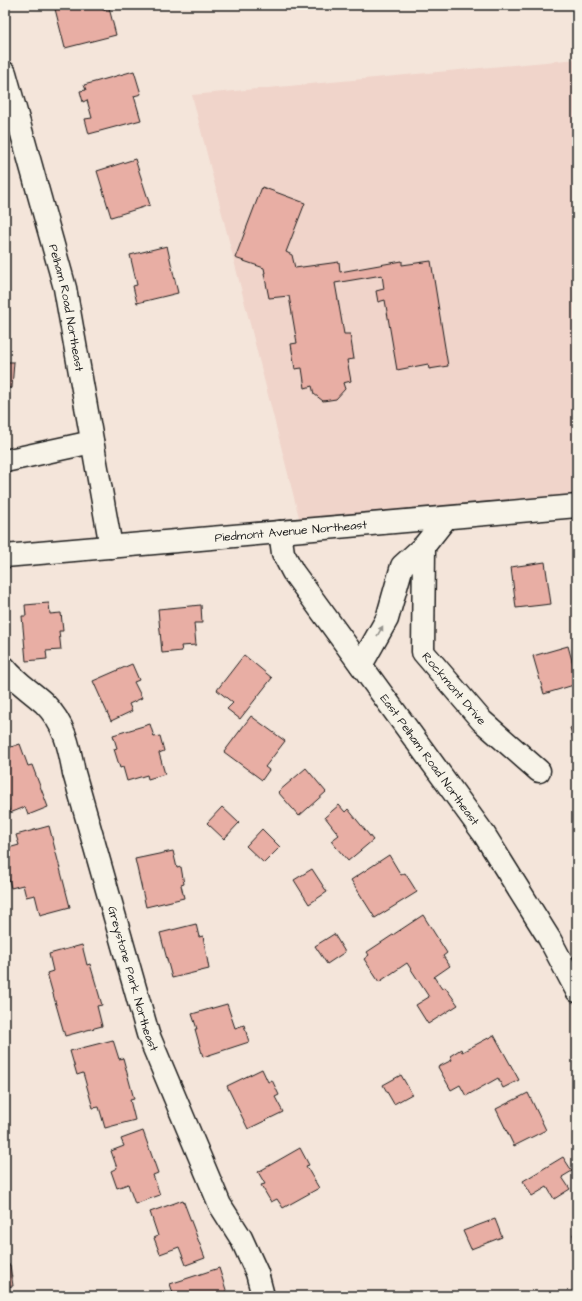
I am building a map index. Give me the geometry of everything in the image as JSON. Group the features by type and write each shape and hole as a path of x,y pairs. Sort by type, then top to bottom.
{"street":[{"name":"Pelham Road Northeast","path":"5,73 65,288 111,547"},
{"path":"5,461 92,442"},
{"name":"Piedmont Avenue Northeast","path":"5,556 577,506"},
{"path":"361,665 387,619 402,566 424,546 446,518"},
{"name":"East Pelham Road Northeast","path":"280,532 283,553 293,572 484,834 549,938 577,991"},
{"name":"Rockmont Drive","path":"424,546 423,652 482,721 539,771"},
{"name":"Greystone Park Northeast","path":"5,668 11,676 45,704 63,728 70,750 74,773 148,1034 220,1205 241,1238 257,1273 263,1296"}],"shaded area":[{"path":"577,59 577,510 303,533 192,95"}],"building":[{"path":"54,5 98,5 98,8 102,7 103,10 109,8 116,35 65,48"},
{"path":"134,71 141,94 134,96 141,120 89,134 85,119 92,118 87,100 83,102 80,91 86,90 84,85"},
{"path":"135,159 150,205 111,217 97,171"},
{"path":"262,187 305,203 286,252 292,255 295,268 339,262 340,272 402,261 402,265 431,261 448,366 429,369 428,364 397,370 385,300 378,302 376,291 384,289 382,275 335,283 344,334 350,334 354,359 347,360 351,381 343,383 345,389 336,399 323,401 314,394 312,386 305,388 302,368 295,369 291,344 297,343 289,296 269,298 264,268 235,258"},
{"path":"167,246 178,293 137,303 133,286 137,285 130,255"},
{"path":"5,362 14,362 12,388 8,388 7,399 5,399"},
{"path":"545,562 551,604 516,608 511,567"},
{"path":"49,603 50,614 61,613 63,631 59,631 61,650 46,651 47,659 26,661 22,616 26,616 25,605"},
{"path":"201,605 202,623 194,623 196,645 181,646 182,651 162,653 158,609"},
{"path":"568,646 577,684 544,694 533,656"},
{"path":"244,655 272,678 240,719 227,709 233,703 217,690"},
{"path":"132,664 139,680 134,682 142,698 129,704 132,711 111,721 93,681"},
{"path":"251,716 285,741 265,767 269,770 262,780 224,752"},
{"path":"150,724 154,737 160,736 164,751 159,753 165,774 148,779 147,775 127,781 123,767 120,768 114,749 117,748 113,735"},
{"path":"577,725 577,743 575,744 570,728"},
{"path":"20,744 28,766 32,765 48,807 28,815 25,807 10,813 5,798 5,749"},
{"path":"306,768 326,792 299,816 278,792"},
{"path":"339,805 345,812 348,809 373,840 348,861 331,841 339,835 325,817"},
{"path":"222,807 239,823 224,839 207,823"},
{"path":"49,826 70,907 40,915 35,895 26,897 23,885 11,888 5,864 5,849 19,845 16,835"},
{"path":"262,829 280,847 264,863 246,846"},
{"path":"173,851 177,868 181,867 184,884 181,885 184,898 146,907 135,859"},
{"path":"389,855 401,875 405,873 417,892 375,918 351,880"},
{"path":"312,869 327,892 309,904 294,880"},
{"path":"423,915 447,953 443,956 450,966 434,977 442,989 445,987 458,1005 428,1024 416,1005 429,997 407,963 379,982 364,959 369,955 367,952"},
{"path":"196,924 199,937 203,936 209,969 172,978 160,933"},
{"path":"334,934 345,952 327,964 315,946"},
{"path":"82,945 87,965 90,964 102,1005 97,1006 102,1026 65,1036 47,973 53,971 49,954"},
{"path":"227,1004 235,1028 244,1025 249,1042 203,1057 192,1014"},
{"path":"494,1035 519,1080 503,1088 498,1078 466,1096 460,1085 451,1090 438,1067 452,1060 450,1056 461,1049 462,1052"},
{"path":"113,1040 119,1059 123,1058 134,1099 130,1100 135,1120 105,1128 99,1107 93,1108 83,1073 77,1075 70,1051"},
{"path":"262,1069 268,1082 272,1080 279,1095 275,1097 283,1112 248,1129 227,1086"},
{"path":"401,1075 412,1094 394,1104 383,1085"},
{"path":"528,1093 546,1130 514,1146 496,1109"},
{"path":"143,1131 158,1173 153,1175 160,1195 135,1204 128,1184 117,1188 111,1171 117,1168 111,1151 124,1146 121,1139"},
{"path":"300,1148 309,1165 306,1166 319,1188 283,1208 277,1199 271,1202 261,1185 265,1184 258,1172"},
{"path":"563,1157 572,1171 562,1177 570,1189 554,1199 547,1187 532,1196 523,1181"},
{"path":"183,1200 205,1258 186,1265 179,1247 160,1254 154,1238 158,1236 150,1212"},
{"path":"495,1219 502,1237 471,1249 463,1231"},
{"path":"577,1233 577,1252 573,1234"},
{"path":"5,1265 10,1265 13,1286 5,1287"},
{"path":"219,1268 228,1296 189,1296 188,1293 174,1296 170,1284"}]}
